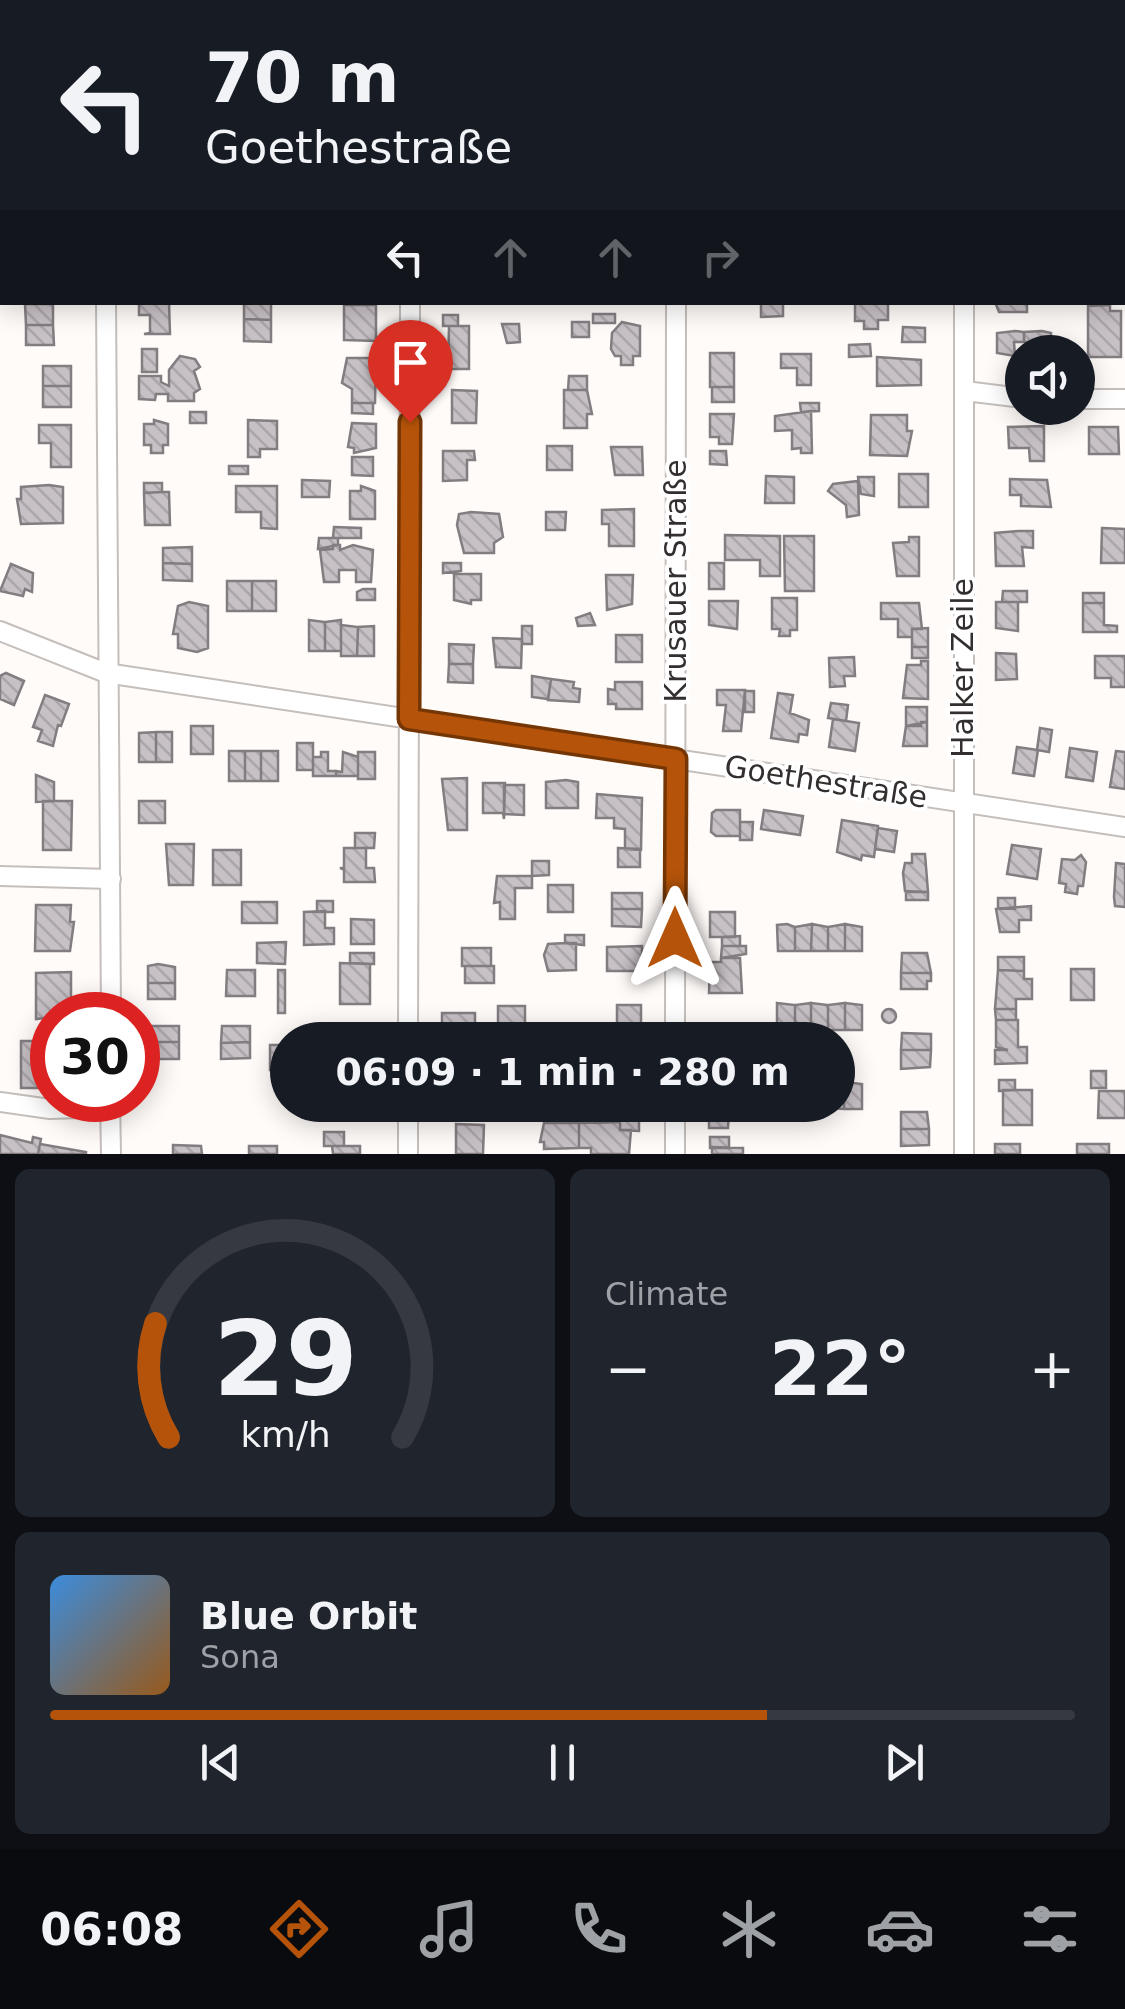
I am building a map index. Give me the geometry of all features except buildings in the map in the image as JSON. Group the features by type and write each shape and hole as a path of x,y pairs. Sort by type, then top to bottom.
{"street":[{"path":"106,305 111,992"},
{"path":"408,1022 410,305"},
{"name":"Krusauer Straße","path":"675,1022 676,305"},
{"name":"Halker Zeile","path":"964,305 964,1154"},
{"path":"964,391 1005,396"},
{"path":"1095,399 1125,399"},
{"name":"Goethestraße","path":"0,631 106,673 1125,826"},
{"path":"0,876 111,879"},
{"path":"0,1102 30,1106"},
{"path":"110,1122 111,1154"},
{"path":"408,1122 408,1154"},
{"path":"674,1122 674,1154"}],"route":[{"path":"410,422 409,719 676,759 675,938"}]}
